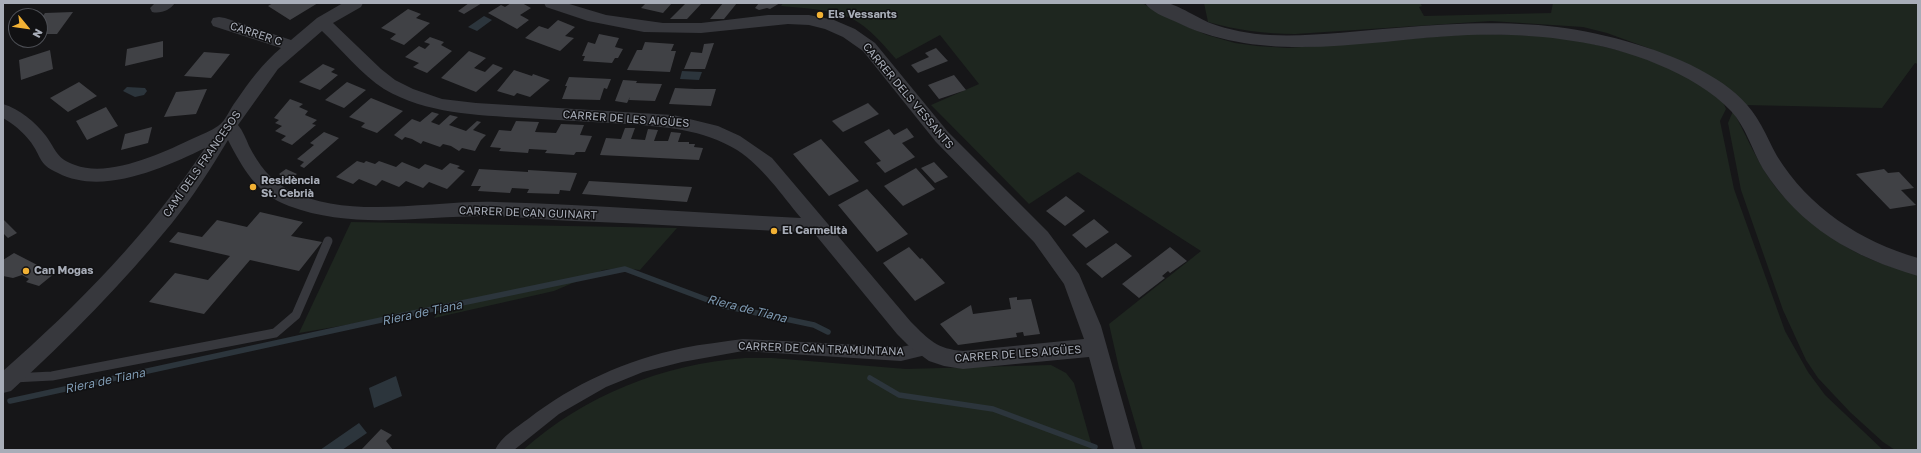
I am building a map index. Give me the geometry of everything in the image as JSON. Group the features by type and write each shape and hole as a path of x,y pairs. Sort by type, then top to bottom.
{"street":[{"name":"CAMÍ DELS FRANCESOS","path":"6,381 46,346 111,280 166,217 228,128 241,106 272,65 292,46 323,22 355,3"},
{"name":"CARRER DELS VESSANTS","path":"552,3 582,14 609,21 661,28 701,28 787,18 804,19 830,24 849,32 869,48 942,137 979,176 1022,217 1051,249 1072,280 1097,347 1125,450"},
{"path":"1154,3 1180,17 1220,33 1265,41 1295,42 1454,29 1508,27 1548,30 1583,35 1647,54 1684,69 1721,91 1733,101 1749,121 1768,160 1782,182 1802,203 1827,224 1860,246 1918,267"},
{"name":"CARRER C","path":"219,22 292,46"},
{"name":"CARRER DE LES AIGÜES","path":"323,22 375,73 389,84 407,93 441,105 476,109 673,121 711,129 730,137 748,148 766,163 904,328 925,349 940,357 963,360 1097,347"},
{"path":"179,152 241,106"},
{"path":"3,110 22,122 39,139 50,160 60,167 74,172 96,175 127,172 153,163 228,128"},
{"name":"CARRER DE CAN GUINART","path":"228,128 233,132 253,172 261,182 272,190 296,202 333,211 378,213 481,209 818,226"},
{"name":"CARRER DE CAN TRAMUNTANA","path":"503,450 519,435 553,409 600,382 641,366 682,355 743,345 901,354 925,349"}],"lane":[{"path":"6,381 52,376 276,333 296,315 328,241"}],"shaded area":[{"path":"783,3 1142,3 1181,24 1207,35 1235,43 1257,46 1288,48 1470,34 1561,36 1633,54 1675,70 1701,84 1723,102 1726,109 1720,121 1734,189 1785,331 1808,372 1825,395 1883,450 1143,450 1119,368 1109,324 1201,251 1078,172 1029,204 931,105 979,84 940,35 896,59 874,35 861,24 848,17 840,14 806,8 781,6"},
{"path":"1204,3 1420,3 1422,6 1419,7 1424,16 1551,13 1553,3 1918,3 1918,64 1915,63 1882,108 1744,105 1651,49 1607,33 1583,27 1491,21 1295,34 1273,33 1251,31 1208,22"},
{"path":"484,16 492,20 477,31 468,27"},
{"path":"682,71 702,72 699,80 680,79"},
{"path":"127,87 145,88 147,91 144,95 135,97 123,91"},
{"path":"1733,111 1769,178 1777,189 1799,212 1826,234 1854,251 1891,267 1918,274 1918,450 1895,450 1883,442 1850,412 1818,378 1806,360 1783,310 1741,190 1728,123"},
{"path":"351,222 677,228 640,270 620,268 603,270 554,291 434,318 440,309 299,333"},
{"path":"745,358 772,358 906,369 1051,365 1066,373 1074,383 1093,450 523,450 572,413 599,398 626,386 655,375 684,367 714,361"},
{"path":"396,376 402,396 374,408 369,388"},
{"path":"359,423 367,433 342,450 320,450"}],"building":[{"path":"273,3 318,3 290,20 268,6"},
{"path":"469,3 482,3 464,14 458,11"},
{"path":"511,3 522,3 531,8 520,15 529,20 517,29 488,13 501,5 505,7"},
{"path":"646,3 672,3 663,13 641,8"},
{"path":"686,3 702,3 687,19 670,19"},
{"path":"723,3 737,3 724,19 710,19"},
{"path":"759,3 780,3 770,9 767,8 759,10 755,8"},
{"path":"408,9 421,14 416,18 430,23 404,45 390,39 396,34 381,28"},
{"path":"73,12 57,34 48,34 48,13"},
{"path":"558,20 575,27 565,36 574,38 560,51 525,38 539,26 548,29"},
{"path":"599,34 619,38 615,47 623,49 618,58 615,58 612,63 583,61 585,56 582,56 588,42 595,44"},
{"path":"430,37 444,42 441,45 452,51 427,73 413,67 419,63 405,57 419,46 425,49 430,44 424,42"},
{"path":"163,41 163,57 125,66 127,49"},
{"path":"645,42 674,44 671,51 676,51 670,72 627,70 637,50 642,50"},
{"path":"714,43 705,69 684,69 691,52 702,53 704,44"},
{"path":"936,48 948,61 918,73 911,65 929,57 925,53"},
{"path":"50,50 53,69 21,80 19,60"},
{"path":"469,51 486,58 474,68 485,72 493,64 503,68 476,92 441,78"},
{"path":"204,52 230,54 211,78 184,76"},
{"path":"323,64 335,69 331,72 338,75 320,90 299,82"},
{"path":"514,70 532,76 533,74 550,80 530,97 517,93 514,96 497,91"},
{"path":"954,75 966,90 939,99 928,85"},
{"path":"569,77 611,79 607,89 604,88 600,100 562,99"},
{"path":"623,80 637,81 636,83 662,84 655,101 629,100 630,97 627,103 615,101"},
{"path":"79,82 97,96 68,112 50,98"},
{"path":"347,82 366,90 344,108 325,100"},
{"path":"675,88 716,89 711,106 669,104"},
{"path":"207,89 196,114 164,117 176,92"},
{"path":"371,98 403,111 377,133 361,127 365,123 349,117"},
{"path":"290,99 303,104 299,107 308,111 305,115 317,120 312,124 316,125 292,145 281,140 286,136 275,131 282,126 275,123 279,120 274,118"},
{"path":"868,103 879,114 843,132 832,121"},
{"path":"106,107 118,126 87,140 76,121"},
{"path":"432,112 439,114 431,122 439,125 450,115 458,117 449,125 466,131 477,121 481,122 473,130 486,135 481,140 475,151 462,148 459,151 451,146 443,144 440,147 423,141 421,144 405,137 402,140 394,135 412,119 420,122"},
{"path":"516,121 539,122 535,132 556,133 561,124 584,125 580,135 592,136 585,152 576,152 574,155 545,153 547,150 529,149 528,153 499,151 501,148 490,147 499,130 511,131"},
{"path":"152,127 148,143 121,150 125,134"},
{"path":"625,128 635,128 631,139 645,140 648,129 658,130 654,141 668,141 671,132 681,133 678,142 689,142 689,144 695,144 694,147 703,148 699,160 600,155 606,138 621,139"},
{"path":"907,128 914,137 902,143 915,157 885,173 876,163 881,161 864,142 889,129 894,135"},
{"path":"324,132 339,138 304,168 300,166 304,162 297,159 314,145 310,143"},
{"path":"821,139 859,181 829,196 793,154"},
{"path":"357,161 364,163 366,161 375,164 379,161 396,167 402,162 419,169 425,164 442,170 450,163 460,166 457,168 465,171 447,189 429,182 423,188 406,181 399,187 382,180 376,186 359,179 353,184 336,177"},
{"path":"934,162 948,177 935,183 921,168"},
{"path":"916,168 935,189 903,206 884,186"},
{"path":"286,169 297,174 288,181 279,174"},
{"path":"479,169 577,173 570,191 560,190 559,194 527,193 529,189 512,188 510,193 478,191 481,186 471,186"},
{"path":"1884,169 1888,173 1899,172 1914,188 1901,190 1916,205 1890,209 1856,174"},
{"path":"589,181 692,187 687,202 582,194"},
{"path":"867,189 908,234 877,252 838,205"},
{"path":"1066,196 1085,211 1065,226 1046,211"},
{"path":"260,212 303,222 291,236 322,242 299,271 250,260 204,314 149,302 175,273 208,280 230,256 169,242 178,232 202,237 217,220 247,227"},
{"path":"3,219 17,233 8,238 3,233"},
{"path":"1094,219 1109,232 1086,248 1072,235"},
{"path":"1116,243 1132,256 1102,278 1086,264"},
{"path":"909,247 920,259 922,258 945,283 915,301 883,263"},
{"path":"1170,247 1187,261 1170,273 1168,271 1162,276 1165,278 1139,298 1122,284"},
{"name":"Can Mogas","path":"14,253 55,273 39,286 26,282 29,279 22,275 13,278 3,276 3,260"},
{"path":"1017,297 1017,300 1031,299 1040,334 1024,336 1023,332 1016,333 1017,337 958,345 940,324 971,305 973,314 1011,309 1009,298"},
{"path":"381,429 392,435 386,441 393,450 361,450"}],"waterway":[{"name":"Riera de Tiana","path":"10,401 404,315 625,269 724,306 814,325 828,332"},
{"name":"Riera de Tiana","path":"870,378 899,395 993,409 1095,447"}],"place":[{"name":"Els Vessants","path":"820,15"},
{"name":"Residència St. Cebrià","path":"253,187"},
{"name":"El Carmelità","path":"774,231"},
{"name":"Can Mogas","path":"26,271"}]}
